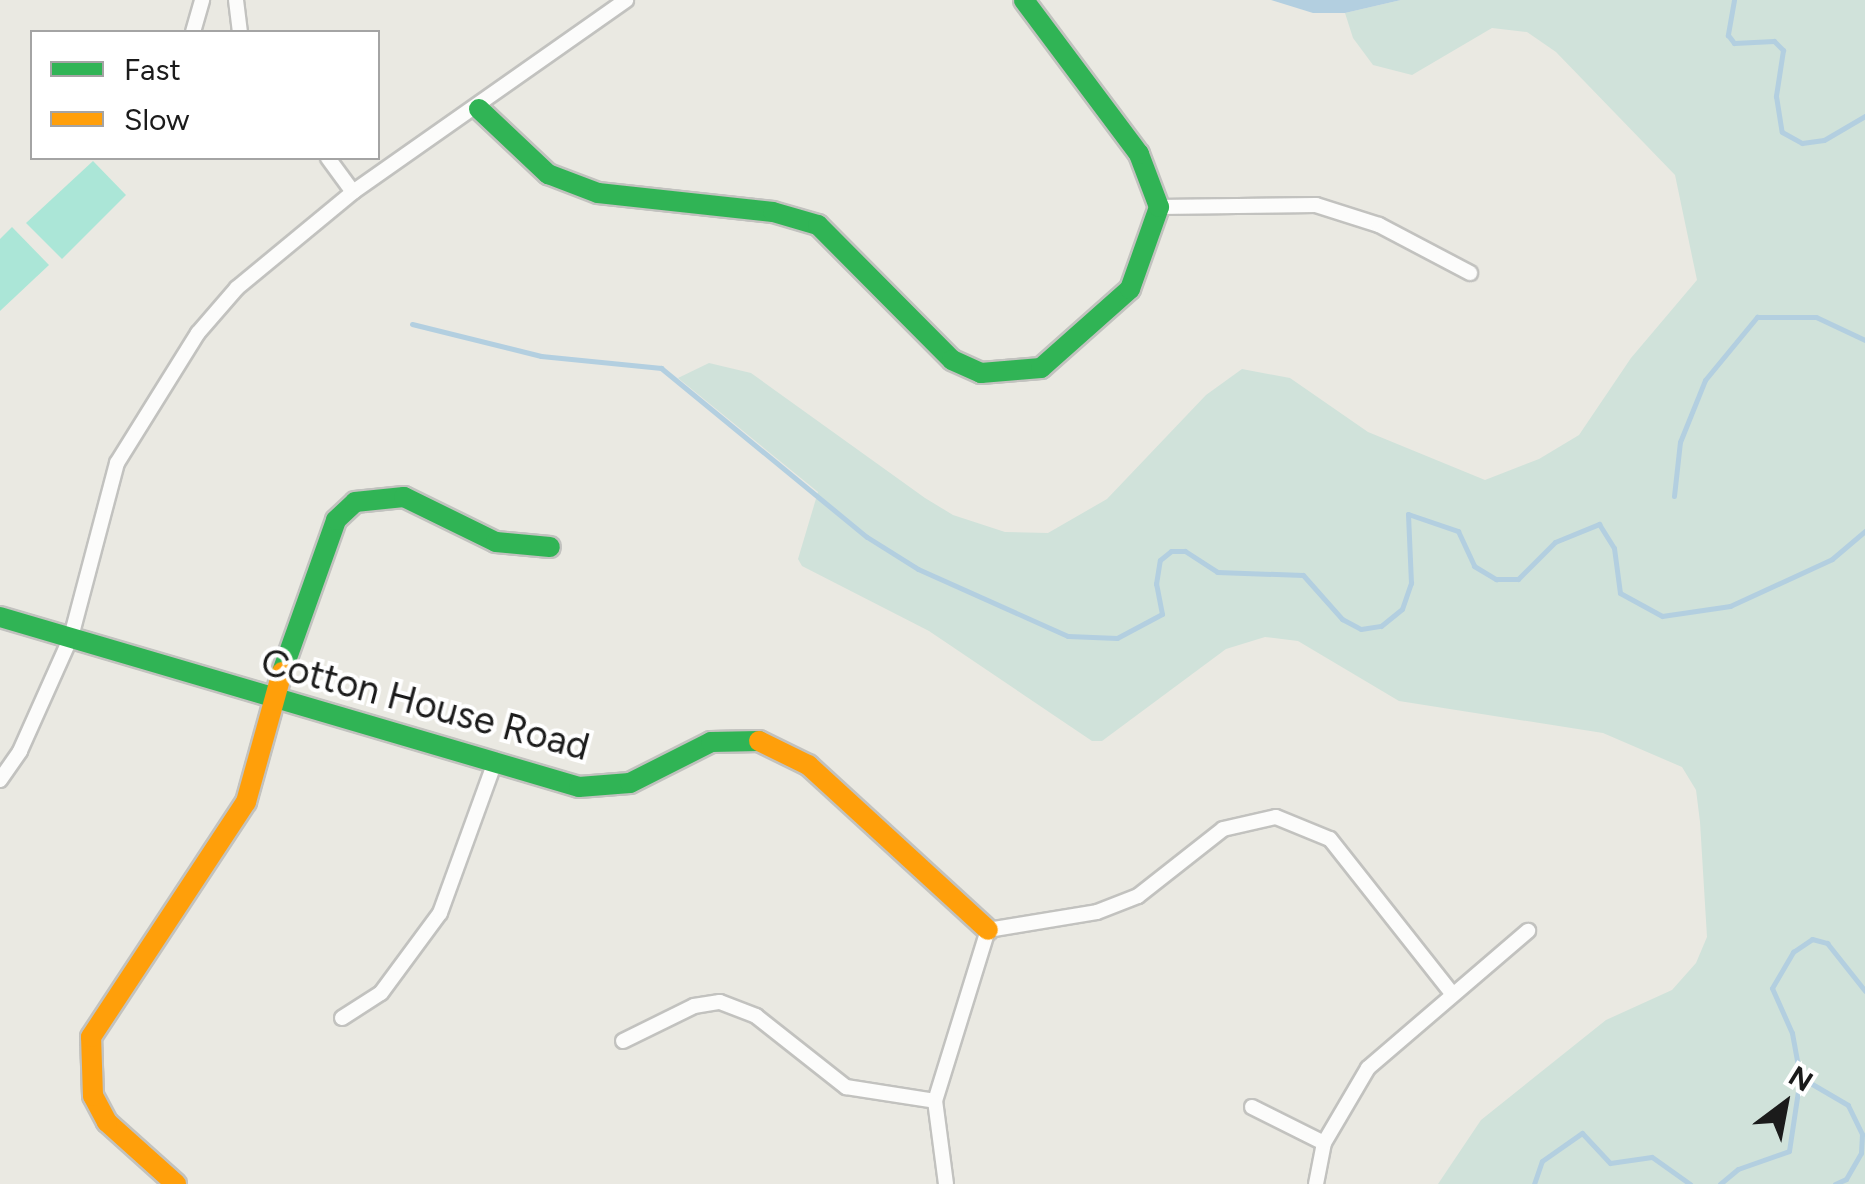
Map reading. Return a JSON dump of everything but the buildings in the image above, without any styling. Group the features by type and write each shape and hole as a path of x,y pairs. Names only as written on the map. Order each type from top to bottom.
{"street":[{"path":"194,30 202,0"},
{"path":"236,0 240,30"},
{"path":"0,780 20,751 71,637 117,463 188,350 237,288 353,192 479,109 626,0"},
{"path":"479,109 548,174 598,193 773,212 818,225 952,360 982,372 1040,368 1130,288 1159,207 1139,154 1024,0"},
{"path":"329,160 353,192"},
{"path":"1159,207 1316,204 1379,224 1470,273"},
{"path":"176,1184 107,1122 91,1081 92,1037 246,802 272,701 321,549 355,502 404,497 496,542 550,547"},
{"name":"Cotton House Road","path":"0,616 494,766 605,788 630,783 711,742 770,744 808,764 988,930"},
{"path":"342,1018 381,993 440,913 494,766"},
{"path":"946,1184 934,1101 988,930 1098,912 1138,896 1223,828 1276,817 1330,839 1451,992"},
{"path":"1316,1184 1324,1143 1368,1068 1451,992 1528,932"},
{"path":"623,1041 694,1006 720,1002 756,1016 846,1087 934,1101"},
{"path":"1252,1107 1324,1143"}],"shaded area":[{"path":"1271,0 1401,0 1345,13 1313,13"},
{"path":"1401,0 1865,0 1865,1184 1438,1184 1481,1120 1606,1020 1672,990 1696,963 1707,937 1700,822 1696,790 1682,767 1603,733 1399,701 1298,641 1265,637 1226,649 1102,741 1092,741 929,631 802,566 798,559 818,492 678,378 709,363 751,373 925,498 953,515 1005,532 1048,533 1107,499 1206,395 1242,369 1290,378 1368,432 1485,480 1539,459 1579,435 1631,358 1697,280 1675,175 1556,52 1527,32 1492,28 1412,75 1373,65 1353,38 1345,13"},
{"path":"93,161 126,195 62,259 26,223"},
{"path":"12,227 49,265 0,311 0,239"}],"waterway":[{"path":"1734,0 1728,35 1734,43 1774,41 1783,50 1776,96 1782,132 1802,143 1824,140 1865,116"},
{"path":"1674,496 1680,442 1705,380 1757,317 1816,317 1865,340"},
{"path":"412,324 541,356 661,368 867,537 918,569 1068,636 1117,638 1162,614 1156,584 1160,560 1171,551 1185,551 1217,572 1303,575 1342,619 1361,629 1381,626 1402,609 1411,583 1408,514 1458,531 1474,566 1496,579 1518,579 1555,542 1599,524 1614,548 1620,593 1662,616 1730,606 1832,559 1865,531"},
{"path":"1835,1184 1846,1179 1861,1153 1862,1134 1848,1105 1800,1077 1792,1033 1772,988 1793,952 1812,939 1827,943 1865,991"},
{"path":"1720,1184 1738,1169 1789,1151 1800,1077"},
{"path":"1534,1184 1542,1161 1582,1133 1610,1163 1652,1157 1690,1184"}],"traffic: fast":[{"path":"479,109 548,174 598,193 773,212 818,225 952,360 981,373 1041,368 1130,289 1159,207 1139,154 1024,0"},
{"path":"282,672 336,520 355,502 404,497 496,542 550,547"},
{"path":"0,617 579,787 630,783 711,742 759,741"}],"traffic: slow":[{"path":"176,1184 107,1122 93,1096 91,1037 246,802 282,672"},
{"path":"759,741 808,765 988,930"}]}
